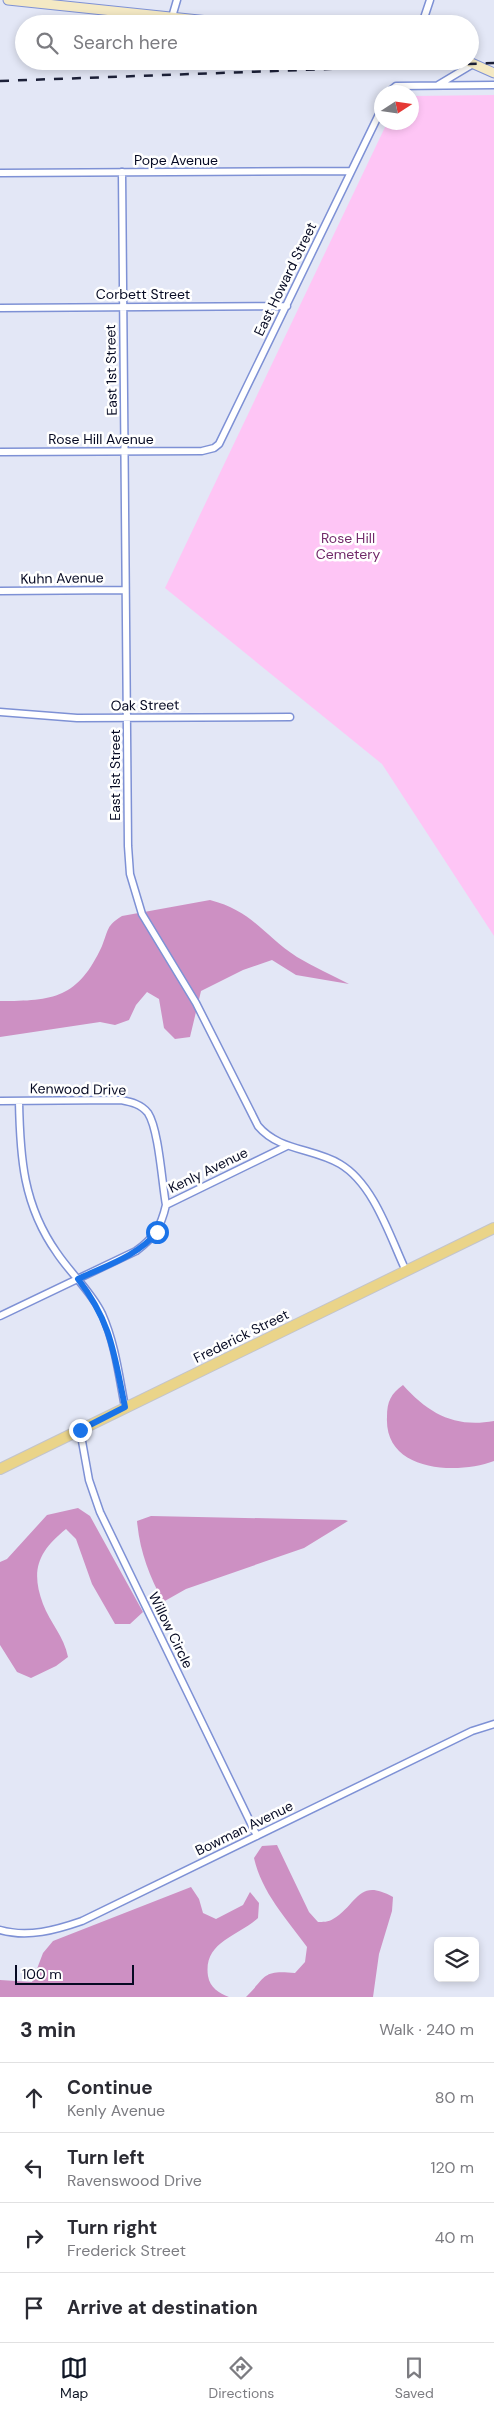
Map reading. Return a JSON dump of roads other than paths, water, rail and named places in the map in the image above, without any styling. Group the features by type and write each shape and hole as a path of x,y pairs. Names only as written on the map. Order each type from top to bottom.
{"main road":[{"path":"8,0 153,15"},
{"path":"479,66 494,73"},
{"name":"Frederick Street","path":"0,1468 494,1228"}],"street":[{"path":"173,15 178,0"},
{"path":"425,15 430,0"},
{"path":"437,85 465,70"},
{"path":"419,85 494,85"},
{"name":"East Howard Street","path":"202,451 214,448 221,440 374,124"},
{"name":"Pope Avenue","path":"0,173 351,171"},
{"name":"East 1st Street","path":"122,172 125,590 128,846 130,874 137,900 151,930 196,1003 258,1126 272,1140 330,1159 349,1170 358,1178 371,1198 406,1271"},
{"name":"Corbett Street","path":"0,308 287,306"},
{"name":"Rose Hill Avenue","path":"0,452 202,451"},
{"name":"Kuhn Avenue","path":"0,591 125,590"},
{"name":"Oak Street","path":"0,712 77,718 290,717"},
{"path":"19,1100 20,1154 29,1197 45,1234 57,1254 93,1299 107,1326 125,1407"},
{"name":"Kenwood Drive","path":"0,1101 121,1100 132,1102 141,1107 153,1122 166,1205"},
{"name":"Kenly Avenue","path":"0,1316 136,1251 150,1241 157,1232 166,1205 287,1146"},
{"name":"Willow Circle","path":"80,1430 89,1480 100,1512 257,1836"},
{"name":"Bowman Avenue","path":"0,1930 32,1933 75,1924 472,1731 494,1724"}],"railway":[{"path":"479,64 494,63"},
{"path":"0,81 302,70"}],"park label":[{"name":"Rose Hill Cemetery","path":"348,546"}]}
